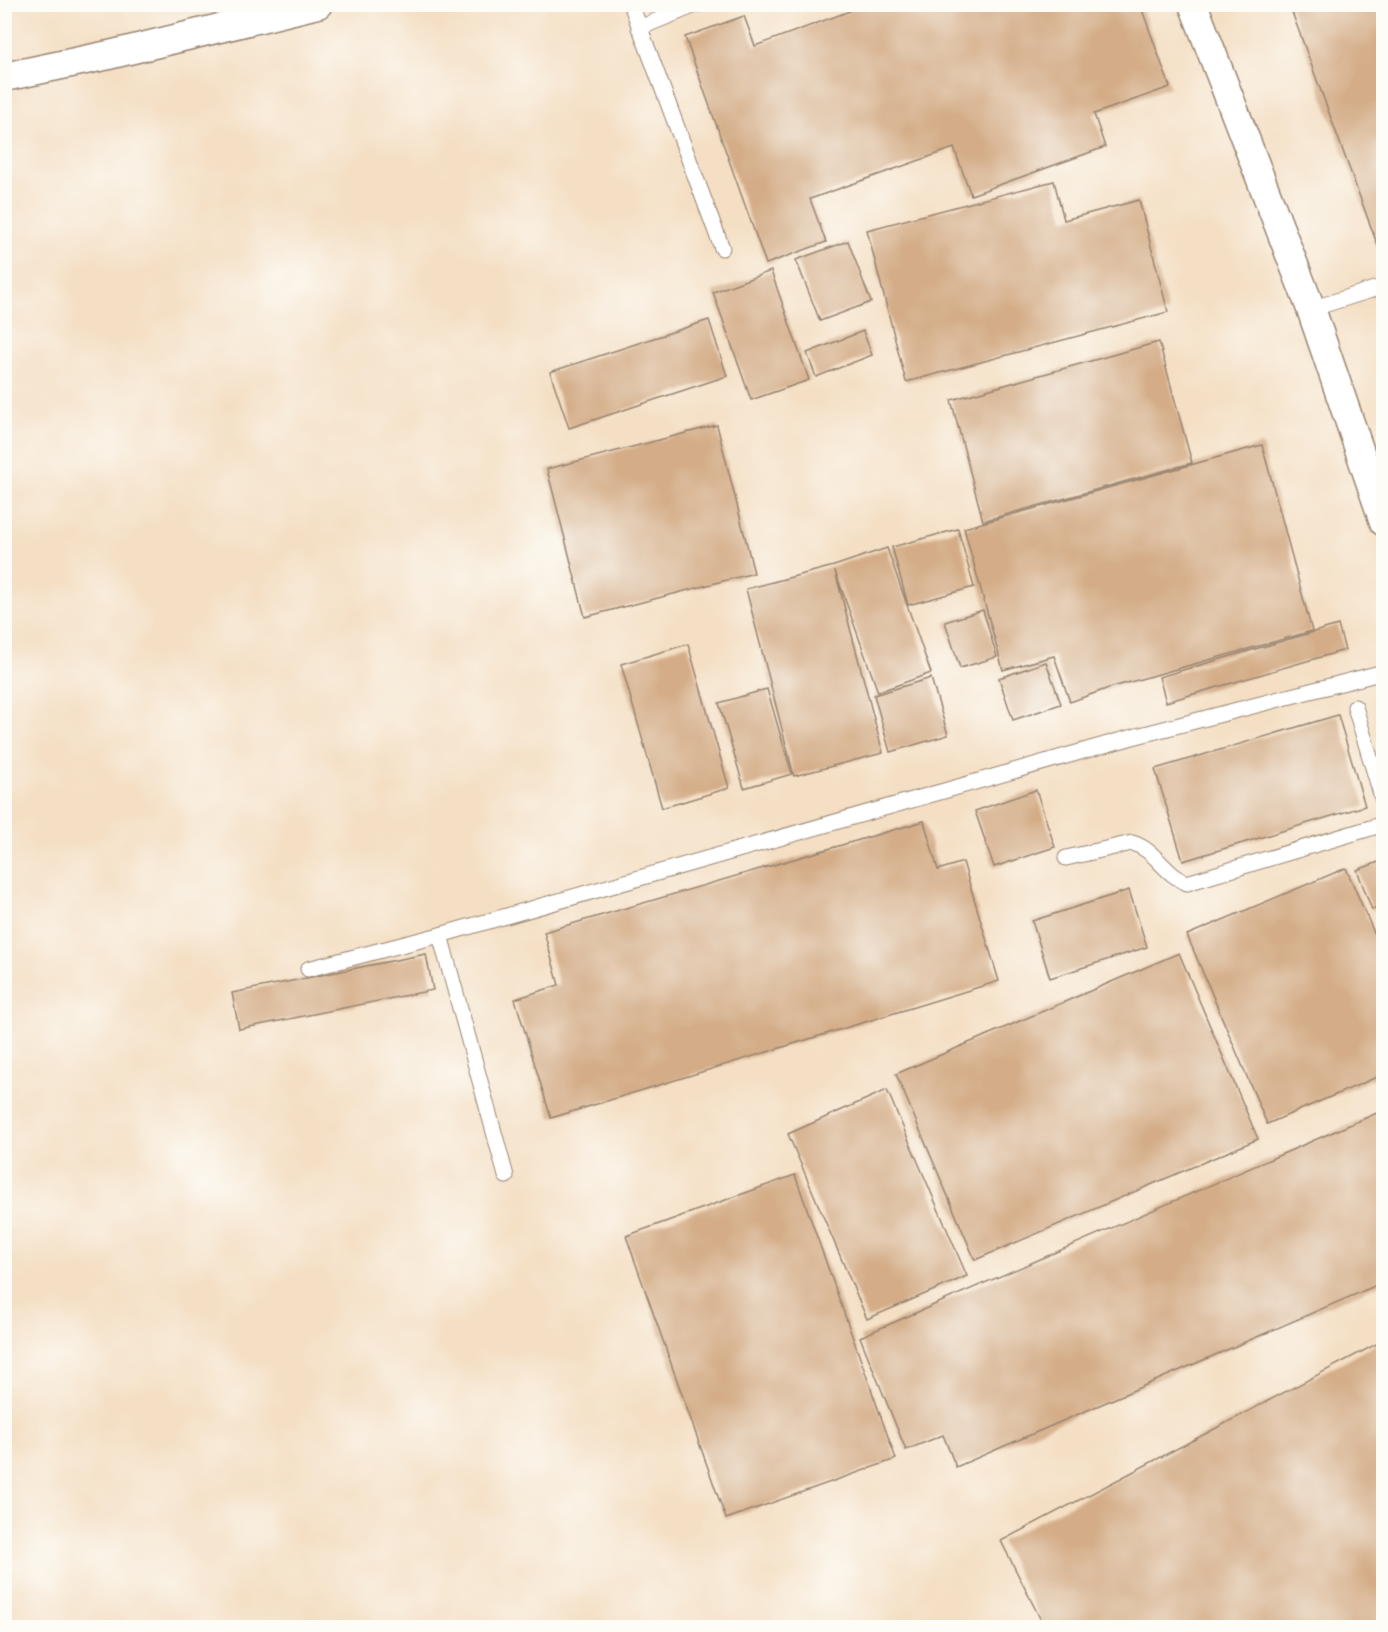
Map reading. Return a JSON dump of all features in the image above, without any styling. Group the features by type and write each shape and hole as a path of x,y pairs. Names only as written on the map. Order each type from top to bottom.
{"street":[{"path":"1193,4 1376,478 1383,522"},
{"path":"4,77 109,55 308,6"}],"lane":[{"path":"631,4 722,248"},
{"path":"639,28 698,4"},
{"path":"1311,309 1383,286"},
{"path":"308,969 440,935 1129,738 1383,672"},
{"path":"1355,707 1383,804"},
{"path":"1066,858 1132,843 1143,845 1178,879 1187,883 1383,824"},
{"path":"440,935 506,1176"}],"building":[{"path":"848,4 1140,4 1170,87 1094,114 1105,147 971,195 954,148 810,199 826,242 766,264 685,37 744,16 755,46 850,11"},
{"path":"1289,4 1384,4 1384,260 1383,260"},
{"path":"1054,181 1064,220 1139,200 1168,312 906,382 867,230"},
{"path":"848,241 871,302 820,321 796,260"},
{"path":"771,271 809,380 751,400 713,292"},
{"path":"709,320 727,376 569,428 550,372"},
{"path":"863,331 872,355 816,377 807,353"},
{"path":"1159,342 1192,463 983,521 951,400"},
{"path":"717,425 754,573 585,617 547,469"},
{"path":"1262,445 1312,631 1109,688 1070,702 1054,656 1003,670 964,528"},
{"path":"958,529 974,587 908,605 892,547"},
{"path":"887,548 931,673 878,692 835,571 883,753 794,776 746,589 834,566"},
{"path":"983,610 997,657 960,668 945,622"},
{"path":"1338,625 1345,650 1166,702 1159,677"},
{"path":"688,644 729,788 662,808 621,664"},
{"path":"1046,662 1061,704 1013,720 999,678"},
{"path":"931,678 948,735 890,752 874,695"},
{"path":"767,689 792,774 744,788 719,703"},
{"path":"1338,715 1365,806 1183,861 1155,769"},
{"path":"1036,790 1055,847 994,867 975,811"},
{"path":"924,821 938,870 963,862 999,981 551,1118 515,999 559,985 544,932"},
{"path":"1384,860 1384,905 1372,910 1357,870"},
{"path":"1346,868 1384,956 1384,1074 1267,1124 1187,935"},
{"path":"1129,890 1147,947 1050,978 1032,921"},
{"path":"1179,953 1258,1139 975,1260 896,1074"},
{"path":"426,954 433,990 239,1029 232,993"},
{"path":"887,1090 967,1276 867,1319 788,1134"},
{"path":"1384,1110 1384,1282 956,1467 943,1435 906,1450 860,1337"},
{"path":"795,1175 896,1459 726,1519 626,1236"},
{"path":"1384,1340 1384,1628 1045,1628 1001,1541"}]}
